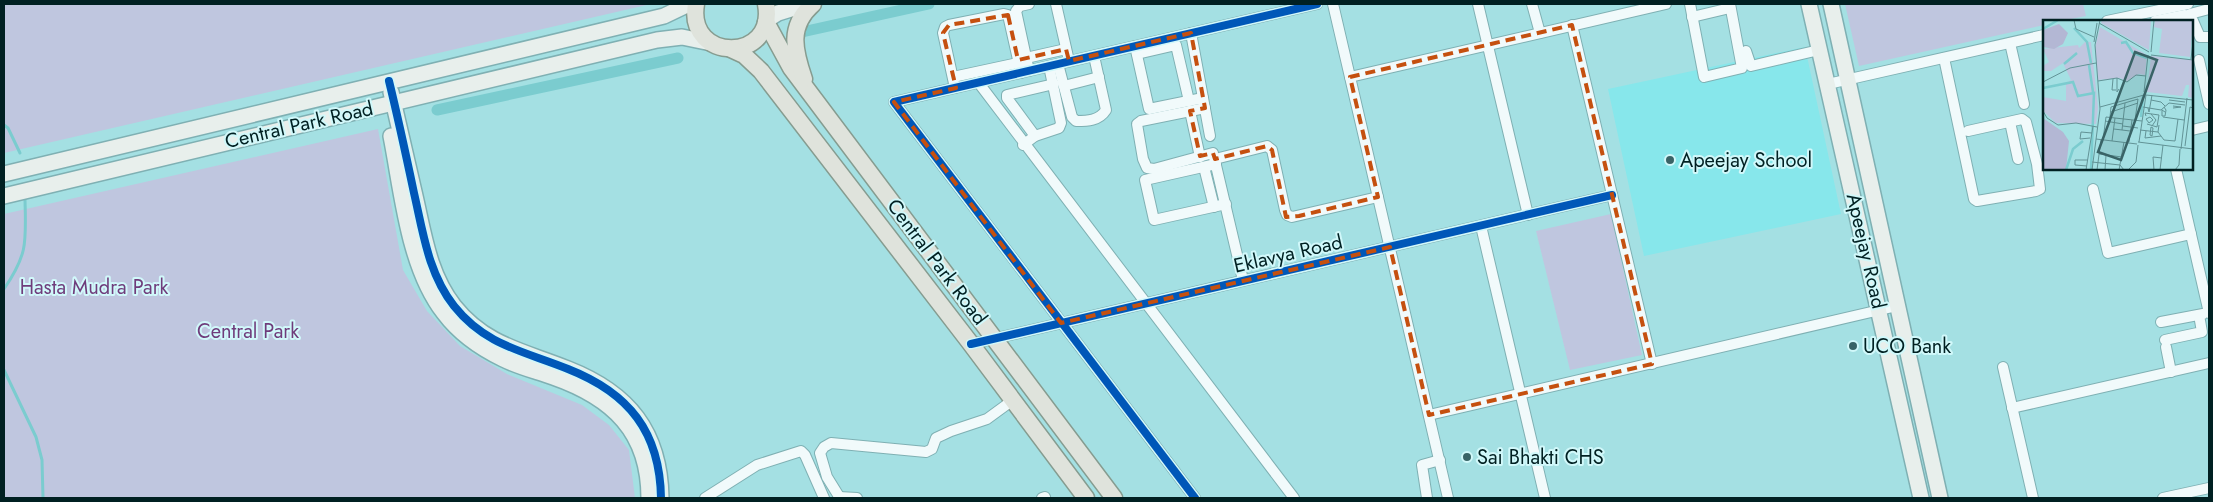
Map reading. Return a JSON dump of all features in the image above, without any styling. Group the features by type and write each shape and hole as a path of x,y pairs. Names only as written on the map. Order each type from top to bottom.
{"main road":[{"name":"Central Park Road","path":"4,174 664,16 689,4"},
{"path":"696,4 697,26 711,43"},
{"path":"731,49 751,43 762,33 767,15 807,4"},
{"path":"808,92 801,71 795,37 800,18 813,4"},
{"name":"Apeejay Road","path":"1809,4 1920,498"},
{"name":"Apeejay Road","path":"1831,4 1940,496"},
{"name":"Central Park Road","path":"767,15 783,57 808,92 1114,498"},
{"name":"Central Park Road","path":"4,196 657,40 682,37 711,43 744,55 761,71 972,344 1086,498"},
{"path":"385,82 417,260 434,300 458,329 482,348 515,364 575,386 610,407 636,436 644,461 649,498"},
{"path":"389,104 427,250 433,270 445,293 463,316 488,337 520,353 580,374 603,387 630,409 647,430 659,472 661,498"}],"street":[{"path":"1024,66 1016,11 1020,6 1029,4"},
{"path":"1024,145 1035,136 1059,128 1062,123 1059,64 1066,49 1056,4"},
{"path":"1136,50 1191,33 1318,4"},
{"path":"1333,4 1448,498"},
{"path":"1478,4 1528,215"},
{"path":"1532,4 1540,33"},
{"path":"1350,77 1666,4"},
{"path":"1690,4 1704,77 1742,68 1732,5"},
{"path":"1692,17 1732,5"},
{"path":"1732,5 1750,66 1820,50"},
{"path":"2193,20 2190,14 2209,9"},
{"path":"2116,20 2185,11"},
{"path":"2159,20 2185,11"},
{"path":"955,88 943,33 945,27 1004,14 1008,15 1024,66"},
{"path":"2193,21 2200,37 2209,37"},
{"path":"1572,25 1652,364"},
{"path":"1191,33 1213,152 1243,280"},
{"path":"1828,84 2043,35"},
{"path":"2010,43 2024,104"},
{"path":"953,76 1024,66 1059,64 1094,56 1176,45 1214,207"},
{"path":"1066,49 978,82 894,102 1195,498"},
{"path":"1136,50 1149,109 1189,106"},
{"path":"1059,85 1072,117 1076,120 1091,120 1103,115 1106,110 1094,56"},
{"path":"1944,58 1974,199 1977,201 2036,192 2040,189 2037,164 2026,122 2022,119 1968,131"},
{"path":"2199,60 2209,104"},
{"path":"1035,136 1007,98 1007,95 1099,77"},
{"path":"978,82 1294,498"},
{"path":"1202,162 1147,168 1143,159 1137,124 1141,121 1204,103"},
{"path":"2010,122 2018,159"},
{"path":"2193,130 2209,126"},
{"path":"1226,204 1154,220 1145,180 1202,162 1213,152 1267,146 1272,150 1286,215 1292,216 1378,197"},
{"path":"2161,322 2209,313 2176,170"},
{"path":"2093,189 2108,253 2191,234"},
{"name":"Eklavya Road","path":"972,344 1612,195"},
{"path":"1481,226 1544,498"},
{"path":"1429,415 1897,306"},
{"path":"2165,344 2202,332 2198,315"},
{"path":"2165,344 2209,334"},
{"path":"2165,344 2171,372"},
{"path":"2012,408 2209,363"},
{"path":"2003,367 2032,498"},
{"path":"857,498 840,498 827,477 820,453 824,447 831,443 926,452 932,449 936,438 950,431 987,420 1013,400"},
{"path":"705,498 757,466 801,451 805,455 824,498"},
{"path":"1427,498 1422,465 1440,460"},
{"path":"2163,498 2209,488"},
{"path":"1920,498 1940,496"}],"highlighted area":[{"path":"1008,15 1018,60 1066,49 1069,61 1191,33 1205,108 1190,111 1200,156 1213,153 1215,159 1267,146 1272,150 1286,217 1299,216 1378,197 1350,77 1572,25 1652,364 1429,415 1390,247 1061,323 894,102 956,88 943,33 949,25"}],"shaded area":[{"path":"1805,47 1841,214 1644,256 1608,89"}],"green space":[{"path":"4,4 651,4 4,153"},
{"path":"1845,4 2083,4 2086,16 2066,20 2043,20 2043,25 1859,66"},
{"name":"Central Park","path":"378,129 403,270 427,311 460,346 507,374 582,405 609,425 629,450 635,498 4,498 4,214"},
{"path":"1611,214 1642,355 1570,370 1536,231"}],"waterway":[{"path":"802,32 929,4"},
{"path":"437,110 678,58"},
{"path":"4,125 8,128 20,153"},
{"path":"4,289 18,266 24,247 26,227 25,200"},
{"path":"4,370 36,437 42,460 43,498"}],"cycle path":[{"path":"1195,498 894,102 1317,4"},
{"path":"389,81 424,237 432,266 445,293 466,319 493,339 589,379 608,390 624,403 637,418 655,453 661,498"},
{"path":"971,344 1612,195"}],"place":[{"name":"Apeejay School","path":"1670,160"},
{"name":"UCO Bank","path":"1853,346"},
{"name":"Sai Bhakti CHS","path":"1467,457"}],"park label":[{"name":"Hasta Mudra Park","path":"94,287"}]}
